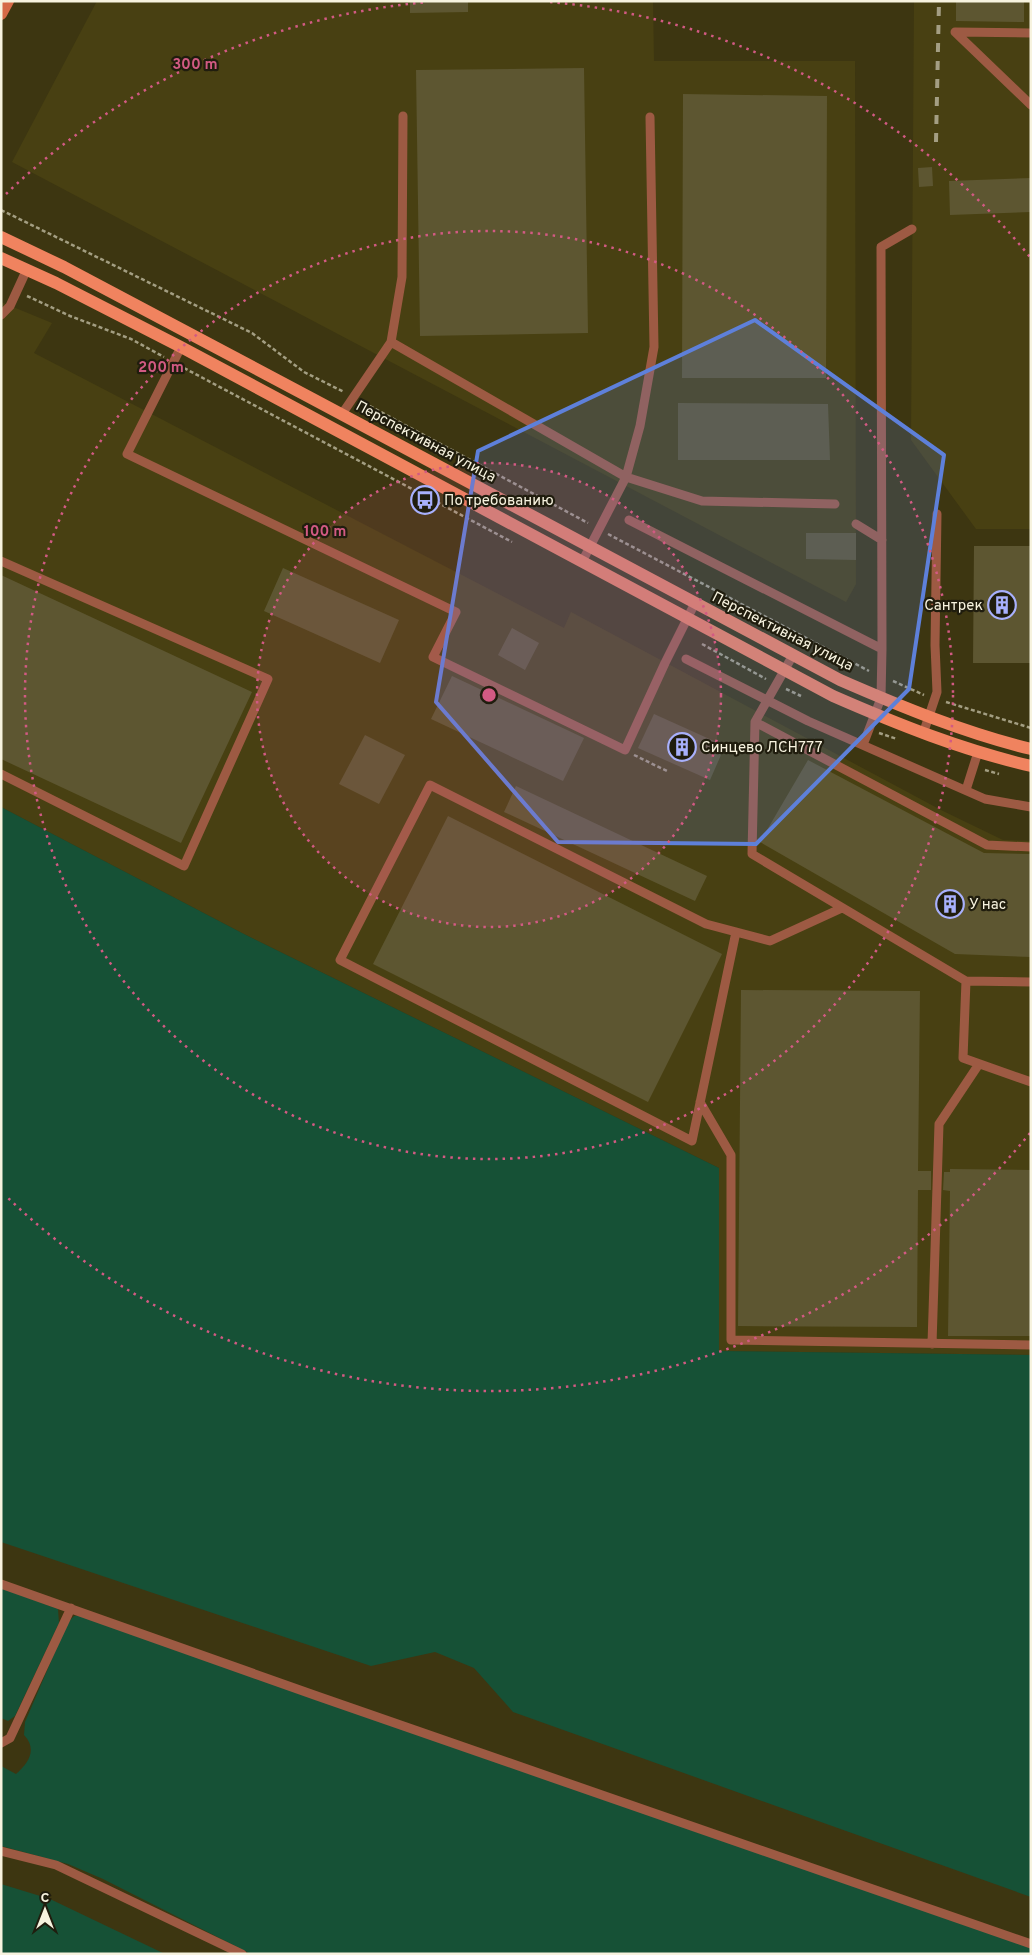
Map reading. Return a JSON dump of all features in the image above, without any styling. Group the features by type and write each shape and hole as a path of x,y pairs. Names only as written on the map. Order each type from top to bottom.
{"main road":[{"path":"1,14 8,1"},
{"name":"Перспективная улица","path":"1,236 64,267 342,414 840,680 929,716 1031,749"},
{"path":"1,258 28,269 181,347 833,696 923,734 978,752 1031,766"}],"lane":[{"path":"1031,33 955,32 1031,104"},
{"path":"342,414 391,342 402,277 403,116"},
{"path":"582,562 626,476 640,426 654,347 650,117"},
{"path":"863,745 881,698 881,247 912,229"},
{"path":"1,315 10,306 28,269"},
{"path":"391,342 626,476 702,501 835,504"},
{"path":"181,347 127,454 456,612 433,656 626,750 695,603"},
{"path":"923,734 937,692 935,645 937,514"},
{"path":"629,520 882,649"},
{"path":"856,524 882,540"},
{"path":"1,561 268,679 184,866 1,774"},
{"path":"793,655 755,722 752,854 966,982 1031,982"},
{"path":"686,659 767,701 985,799 1031,807"},
{"path":"755,722 987,845 1031,847"},
{"path":"966,790 978,752"},
{"path":"736,932 692,1140 340,960 430,785 706,924 770,941 842,908"},
{"path":"966,982 963,1058 1031,1082"},
{"path":"932,1344 939,1124 979,1064"},
{"path":"700,1102 731,1155 731,1340 1031,1345"},
{"path":"1,1584 1031,1944"},
{"path":"1,1743 10,1738 70,1608"},
{"path":"1,1851 56,1865 242,1954"}],"path":[{"path":"1,210 252,334 304,372 881,676 934,699 1031,728"},
{"path":"626,750 667,771"}],"highlighted area":[{"path":"755,320 944,455 909,689 756,844 558,842 436,702 478,451"}],"shaded area":[{"path":"97,1 653,1 654,61 855,61 856,584 846,602 12,162"},
{"path":"914,1 1031,1 1031,529 976,529 911,440"},
{"path":"1,302 52,323 34,353 564,628 571,612 941,810 1003,840 1031,841 1031,1355 719,1351 719,1168 242,933 1,807"}],"green space":[{"path":"1,807 242,933 719,1168 719,1351 1031,1355 1031,1897 513,1712 474,1668 435,1652 371,1666 1,1542"},
{"path":"1,1588 58,1609 59,1623 15,1716 8,1721 1,1718"},
{"path":"82,1615 1031,1947 1031,1954 251,1954 103,1879 68,1864 1,1846 1,1766 16,1774 30,1756 30,1746 24,1735 25,1722 67,1624 74,1616"},
{"path":"1,1884 50,1899 165,1954 1,1954"}],"building":[{"path":"410,1 468,1 468,12 410,13"},
{"path":"956,1 1024,1 1024,22 956,21"},
{"path":"584,68 588,333 420,336 416,70"},
{"path":"683,94 827,96 826,378 682,378"},
{"path":"932,167 933,186 919,187 918,168"},
{"path":"1031,178 1031,212 950,215 949,181"},
{"path":"678,403 828,404 830,460 678,460"},
{"path":"806,533 856,533 856,560 806,559"},
{"name":"Сантрек","path":"974,546 1031,546 1031,663 973,663"},
{"path":"283,568 399,620 380,663 264,611"},
{"path":"1,575 252,692 181,843 1,759"},
{"path":"512,628 539,643 525,670 498,655"},
{"path":"452,676 584,738 563,781 431,719"},
{"name":"Синцево ЛСН777","path":"654,714 725,746 710,780 638,748"},
{"path":"365,735 405,755 379,804 339,784"},
{"name":"У нас","path":"808,760 984,853 1031,854 1031,957 955,954 760,842"},
{"path":"516,786 707,876 695,901 504,812"},
{"path":"448,816 722,954 648,1102 373,964"},
{"path":"741,990 920,991 918,1171 931,1171 931,1190 918,1190 917,1327 738,1326"},
{"path":"950,1169 1031,1170 1031,1336 948,1336 950,1191 943,1190 944,1172 950,1172"}],"railway":[{"path":"936,142 939,1"}],"place":[{"name":"По требованию","path":"425,500"},
{"name":"Сантрек","path":"1002,605"},
{"name":"Синцево ЛСН777","path":"682,747"},
{"name":"У нас","path":"950,904"}]}
